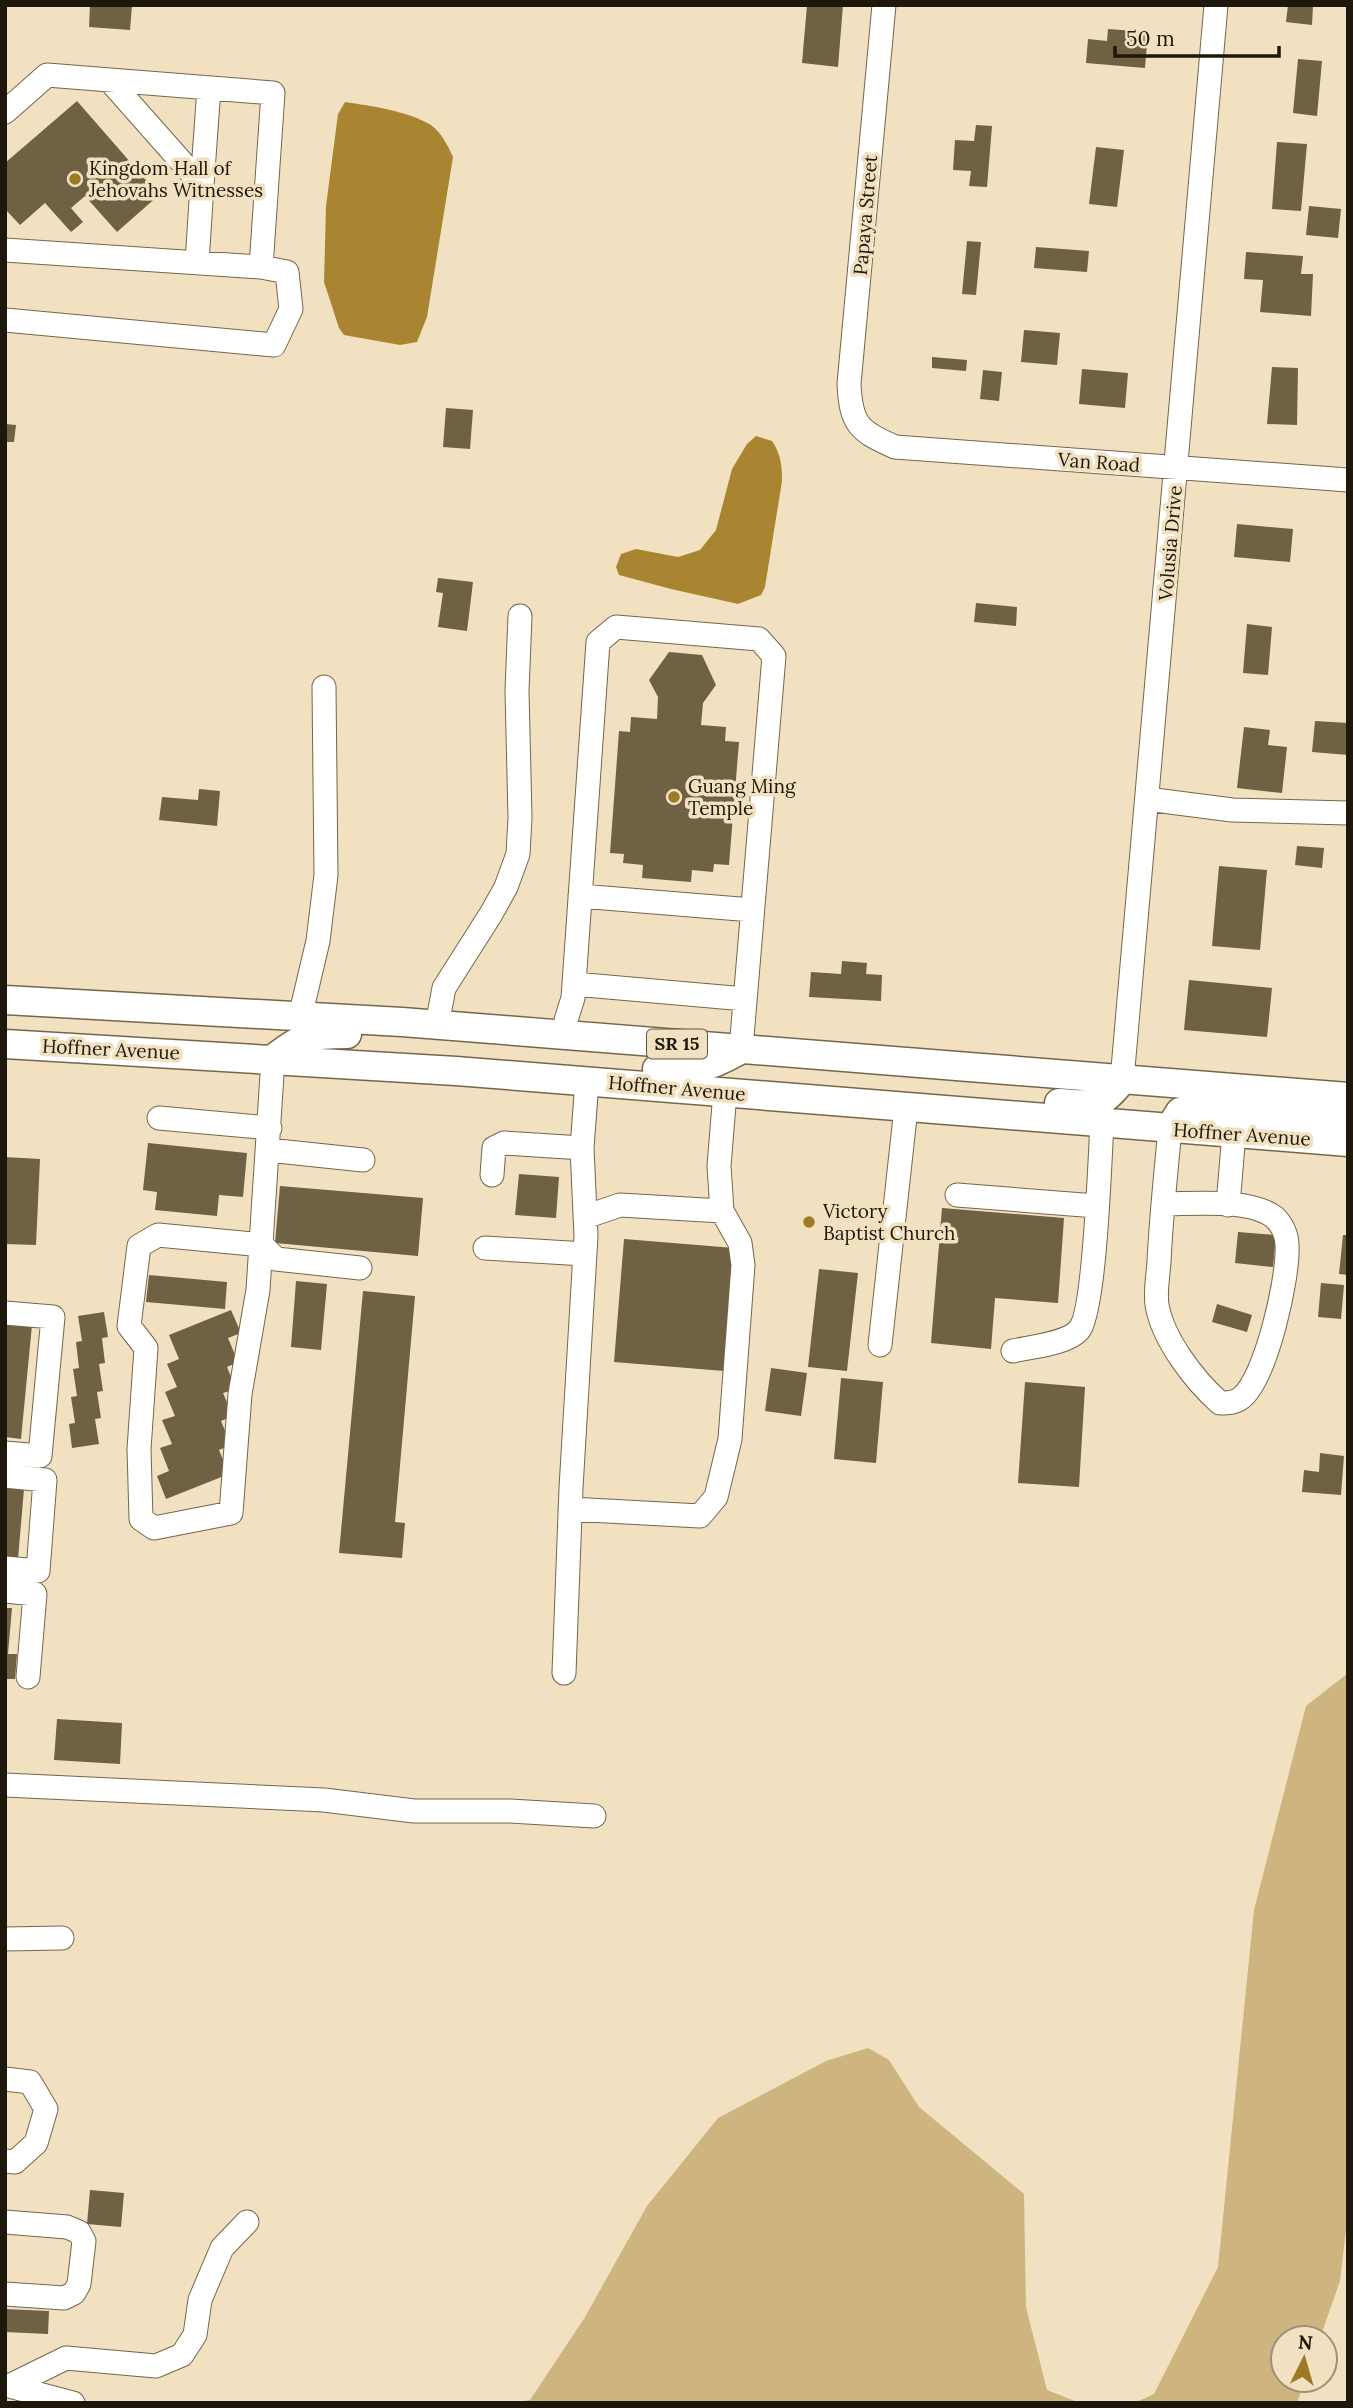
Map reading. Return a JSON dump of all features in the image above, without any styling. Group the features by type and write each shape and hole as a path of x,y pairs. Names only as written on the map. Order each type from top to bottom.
{"main road":[{"name":"SR 15","path":"5,1000 437,1025 1348,1097"},
{"path":"273,1059 301,1039 322,1034 422,1036 437,1025"},
{"name":"Hoffner Avenue","path":"5,1044 587,1081 1348,1142"},
{"path":"587,1081 619,1066 690,1071 720,1061 741,1049"},
{"path":"906,1108 940,1092 1061,1104 1096,1104 1108,1098 1122,1080"},
{"path":"1170,1128 1180,1112 1199,1108 1348,1118"}],"street":[{"name":"Papaya Street","path":"857,424 851,407 849,384 884,5"},
{"name":"Volusia Drive","path":"1122,1080 1216,5"},
{"path":"5,112 47,75 273,93 261,267"},
{"path":"110,80 202,186"},
{"path":"197,263 209,88"},
{"path":"5,250 261,267 287,272 291,309 274,345 5,320"},
{"name":"Van Road","path":"857,424 873,437 895,447 1348,480"},
{"path":"437,1025 444,988 506,887 518,854 520,818 517,691 520,616"},
{"path":"566,1035 574,984 598,642 616,627 720,635 759,639 774,656 741,1049"},
{"path":"300,1017 318,941 326,874 324,687"},
{"path":"1147,799 1232,810 1348,813"},
{"path":"580,896 752,910"},
{"path":"574,984 745,999"},
{"path":"273,1059 269,1139 262,1245 258,1290 240,1394 231,1513 154,1528 141,1519 139,1449 146,1348 129,1326 139,1245 158,1235 262,1245 276,1259 360,1268"},
{"path":"564,1673 570,1509 585,1254 582,1148 587,1081"},
{"path":"570,1509 700,1516 716,1497 730,1439 743,1265 740,1243 722,1211 719,1166 725,1092"},
{"path":"880,1345 906,1108"},
{"path":"159,1118 363,1160"},
{"path":"1013,1351 1060,1341 1079,1331 1086,1315 1102,1123"},
{"path":"1163,1203 1238,1205 1267,1213 1277,1219 1284,1229 1287,1246 1274,1334 1259,1372 1242,1398 1230,1403 1220,1403 1184,1363 1166,1331 1157,1305 1163,1203 1170,1128"},
{"path":"1228,1205 1234,1133"},
{"path":"492,1175 494,1148 504,1143 582,1148"},
{"path":"957,1195 1097,1206"},
{"path":"585,1217 620,1205 722,1211"},
{"path":"485,1248 585,1254"},
{"path":"5,1314 53,1317 40,1456 5,1453"},
{"path":"5,1476 46,1480 38,1572 5,1568"},
{"path":"5,1591 35,1594 28,1677"},
{"path":"5,1785 324,1800 414,1811 510,1811 594,1816"},
{"path":"5,1939 62,1938"},
{"path":"5,2079 30,2082 46,2109 36,2143 15,2162 5,2161"},
{"path":"5,2222 67,2227 79,2232 84,2241 79,2284 74,2293 64,2298 5,2294"},
{"path":"7,2385 66,2358 156,2366 182,2356 195,2335 200,2300 222,2248 247,2222"},
{"path":"7,2385 73,2403"}],"shaded area":[{"path":"345,102 389,110 422,120 438,131 453,157 427,317 417,342 400,345 344,335 339,328 324,282 326,206 338,114"},
{"path":"756,436 772,441 779,455 782,476 765,587 761,595 738,604 619,575 616,567 621,554 636,549 678,557 700,550 716,530 732,469 747,444"},
{"path":"1348,1673 1348,2212 1340,2281 1325,2324 1269,2324 1269,2394 1300,2394 1297,2403 1134,2403 1154,2394 1218,2267 1254,1910 1306,1706"},
{"path":"868,2048 889,2060 919,2107 1024,2194 1026,2307 1047,2390 1080,2403 512,2403 530,2400 585,2317 647,2206 718,2118 826,2061"}],"building":[{"path":"90,5 132,5 130,30 89,27"},
{"path":"807,5 843,5 838,67 802,63"},
{"path":"1288,5 1313,5 1312,25 1286,22"},
{"path":"1108,29 1148,32 1145,68 1086,63 1088,39 1107,41"},
{"path":"1298,59 1322,61 1317,116 1293,113"},
{"name":"Kingdom Hall of Jehovahs Witnesses","path":"77,101 159,195 117,232 85,196 71,208 83,222 71,232 45,203 20,225 5,209 5,163"},
{"path":"976,125 992,126 987,187 969,186 971,171 953,170 955,140 974,141"},
{"path":"1277,142 1307,144 1301,211 1272,209"},
{"path":"1096,147 1124,150 1117,207 1089,204"},
{"path":"1309,206 1341,209 1338,238 1306,235"},
{"path":"967,241 981,242 976,295 962,294"},
{"path":"1036,247 1089,251 1087,272 1034,268"},
{"path":"1246,252 1303,256 1301,274 1313,274 1311,316 1260,312 1263,280 1244,279"},
{"path":"1024,330 1060,333 1057,365 1021,362"},
{"path":"932,357 967,360 966,371 932,368"},
{"path":"1272,367 1298,368 1297,425 1267,424"},
{"path":"1082,369 1128,373 1125,408 1079,404"},
{"path":"983,370 1002,372 999,401 980,399"},
{"path":"446,408 473,410 470,449 443,447"},
{"path":"5,424 16,425 14,442 5,442"},
{"path":"1237,524 1293,529 1290,562 1234,557"},
{"path":"438,578 473,582 467,631 438,627 443,593 436,592"},
{"path":"976,603 1017,607 1016,626 974,622"},
{"path":"1247,624 1272,627 1268,675 1243,673"},
{"name":"Guang Ming Temple","path":"669,652 702,655 716,685 703,703 701,725 726,727 725,741 739,742 729,865 714,864 713,872 692,870 691,882 642,878 643,865 623,863 624,854 610,853 619,731 630,732 631,717 657,719 658,697 649,680"},
{"path":"1315,721 1348,723 1348,755 1312,752"},
{"path":"1244,727 1270,730 1268,745 1287,747 1282,793 1237,788"},
{"path":"199,789 220,791 217,826 159,820 162,797 198,800"},
{"path":"1297,846 1324,848 1322,868 1295,865"},
{"path":"1219,866 1267,870 1260,950 1212,946"},
{"path":"842,961 867,963 866,974 882,975 881,1001 809,997 811,972 841,974"},
{"path":"1189,980 1272,988 1267,1037 1184,1030"},
{"path":"148,1143 247,1153 243,1197 219,1195 217,1216 155,1210 157,1192 143,1190"},
{"path":"5,1157 40,1159 36,1245 5,1244"},
{"path":"519,1174 559,1177 556,1218 515,1215"},
{"path":"280,1186 423,1198 418,1256 275,1243"},
{"path":"942,1208 1064,1218 1058,1303 995,1298 991,1349 931,1343"},
{"path":"1238,1232 1276,1235 1273,1267 1235,1263"},
{"path":"1343,1235 1348,1235 1348,1275 1339,1274"},
{"path":"624,1239 734,1248 724,1371 614,1362"},
{"path":"819,1269 858,1273 847,1371 808,1367"},
{"path":"149,1275 227,1282 225,1309 146,1302"},
{"path":"296,1281 327,1284 321,1350 291,1347"},
{"path":"1321,1283 1344,1285 1341,1319 1318,1317"},
{"path":"363,1291 415,1296 395,1522 405,1523 402,1558 339,1553"},
{"path":"1217,1304 1252,1315 1247,1332 1212,1322"},
{"path":"231,1310 241,1333 228,1338 238,1362 227,1367 236,1389 223,1393 233,1416 221,1421 231,1445 219,1450 229,1474 166,1499 157,1476 169,1471 160,1448 172,1444 162,1420 175,1416 165,1392 177,1387 167,1364 179,1359 169,1335"},
{"path":"104,1312 108,1337 102,1338 105,1363 99,1364 103,1391 97,1392 101,1418 95,1419 99,1444 72,1448 69,1424 75,1423 71,1397 77,1396 73,1369 79,1368 76,1342 82,1341 78,1316"},
{"path":"5,1323 32,1325 21,1439 5,1437"},
{"path":"771,1368 807,1373 801,1416 765,1411"},
{"path":"841,1378 883,1382 876,1463 834,1459"},
{"path":"1025,1382 1085,1387 1079,1487 1018,1483"},
{"path":"1320,1453 1344,1456 1341,1495 1302,1492 1304,1470 1319,1472"},
{"path":"5,1487 24,1489 18,1559 5,1558"},
{"path":"5,1608 12,1608 8,1654 17,1654 15,1679 5,1679"},
{"path":"57,1719 122,1723 120,1764 54,1760"},
{"path":"90,2190 124,2193 121,2227 87,2224"},
{"path":"5,2309 49,2311 48,2334 5,2332"}],"place":[{"name":"Kingdom Hall of Jehovahs Witnesses","path":"75,179"},
{"name":"Guang Ming Temple","path":"674,797"},
{"name":"Victory Baptist Church","path":"809,1222"}]}
